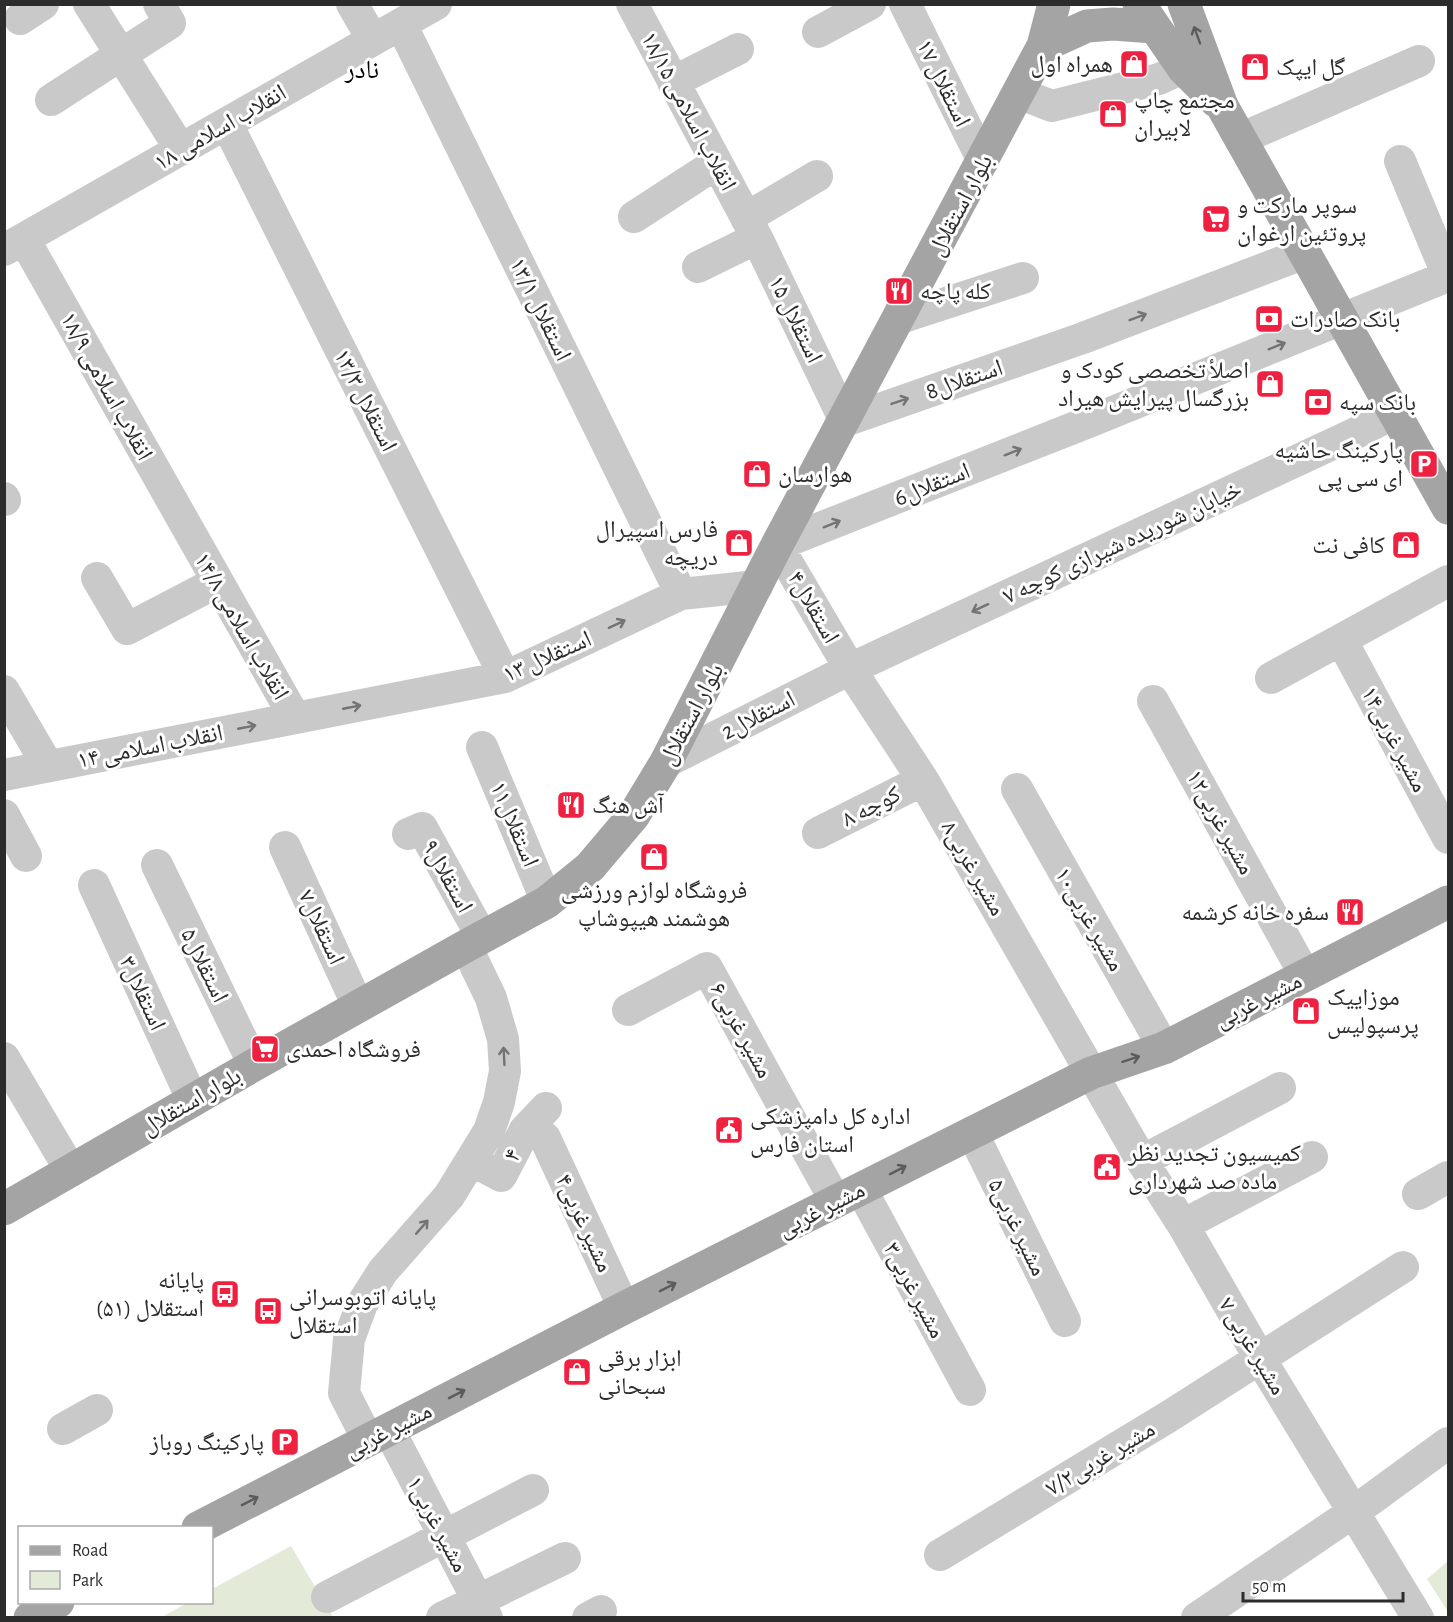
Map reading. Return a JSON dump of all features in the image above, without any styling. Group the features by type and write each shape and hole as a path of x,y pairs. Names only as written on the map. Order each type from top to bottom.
{"main road":[{"name":"بلوار استقلال","path":"4,1209 358,1006 547,902 590,867 634,815 666,762 777,545 1043,46 1054,4"},
{"name":"بلوار استقلال","path":"1043,46 1080,4"},
{"path":"1184,4 1222,106 1449,508"},
{"path":"1043,46 1087,26 1113,24 1147,16 1183,68 1222,106"},
{"name":"مشیر غربی","path":"200,1526 972,1132 1091,1073 1164,1048 1449,902"},
{"path":"30,1617 54,1604"}],"street":[{"path":"89,4 181,150"},
{"path":"51,100 170,23 159,4"},
{"path":"352,4 373,40"},
{"name":"۱۸ انقلاب اسلامی","path":"10,245 436,4"},
{"name":"۱۸/۱۵ انقلاب اسلامی","path":"632,4 751,228"},
{"path":"818,32 870,4"},
{"name":"۱۷ استقلال","path":"905,4 983,161"},
{"name":"۱۳/۱ استقلال","path":"401,24 681,594"},
{"path":"673,82 738,49"},
{"path":"1240,139 1419,62"},
{"path":"1018,93 1052,106 1159,80 1183,68"},
{"name":"۱۳/۳ استقلال","path":"226,124 505,677"},
{"path":"1400,161 1448,276"},
{"path":"634,217 717,163"},
{"path":"698,267 817,176"},
{"name":"۱۵ استقلال","path":"751,228 845,421"},
{"name":"۱۸/۹ انقلاب اسلامی","path":"10,245 190,533"},
{"name":"استقلال8","path":"845,421 1083,338 1262,271 1305,252"},
{"name":"استقلال6","path":"777,545 1448,276"},
{"path":"900,318 1023,278"},
{"name":"خیابان شوریده شیرازی کوچه ۷","path":"850,669 1356,433 1394,413"},
{"name":"۱۴/۸ انقلاب اسلامی","path":"190,533 295,718"},
{"name":"استقلال۴","path":"777,545 850,669"},
{"path":"97,578 127,629 217,582"},
{"path":"1271,678 1449,581"},
{"name":"۱۳ استقلال","path":"295,718 505,677 681,594 757,586"},
{"name":"مشیر غربی۱۴","path":"1342,641 1449,838"},
{"name":"2استقلال","path":"666,762 850,669"},
{"name":"مشیر غربی۸","path":"850,669 923,780 1091,1073"},
{"path":"4,691 48,766"},
{"name":"مشیر غربی۱۲","path":"1153,701 1305,975"},
{"name":"۱۴ انقلاب اسلامی","path":"4,775 295,718"},
{"name":"استقلال۱۱","path":"482,747 547,902"},
{"name":"کوچه ۸","path":"818,833 923,780"},
{"name":"۱۰مشیر غربی","path":"1017,789 1164,1048"},
{"path":"4,815 26,856"},
{"name":"استقلال۹","path":"408,834 422,828 474,942"},
{"name":"استقلال۷","path":"285,847 358,1006"},
{"name":"استقلال۵","path":"157,866 254,1065"},
{"name":"استقلال۳","path":"94,885 193,1101"},
{"path":"471,1160 489,1131 499,1102 505,1071 503,1038 474,942"},
{"name":"مشیر غربی۶","path":"628,1010 707,968 849,1196"},
{"path":"4,1058 71,1171"},
{"name":"مشیر غربی ۷","path":"1091,1073 1259,1357 1418,1617"},
{"path":"1142,1161 1280,1088"},
{"name":"۴","path":"471,1160 501,1176 525,1130 546,1123"},
{"name":"مشیر غربی۴","path":"546,1123 624,1308"},
{"name":"مشیر غربی۵","path":"972,1132 1065,1321"},
{"path":"1183,1225 1312,1156"},
{"name":"مشیر غربی۱","path":"471,1160 449,1196 383,1271 362,1304 349,1339 344,1393 378,1435 445,1537 482,1609"},
{"path":"1418,1194 1449,1176"},
{"name":"مشیر غربی۳","path":"849,1196 970,1390"},
{"name":"۷/۲مشیر غربی","path":"940,1555 1158,1423 1403,1267"},
{"path":"63,1429 97,1410"},
{"path":"1197,1617 1355,1511 1449,1443"},
{"path":"327,1597 532,1490"},
{"path":"442,1617 482,1609 565,1558"}],"green space":[{"path":"291,1546 333,1617 160,1618 185,1604 213,1604 213,1588"},
{"path":"1448,1561 1448,1612 1427,1579"}],"place":[{"name":"همراه اول","path":"1134,64"},
{"name":"گل ایپک","path":"1255,67"},
{"name":"مجتمع چاپ لابيران","path":"1113,114"},
{"name":"سوپر مارکت و پروتئین ارغوان","path":"1216,219"},
{"name":"کله پاچه","path":"899,291"},
{"name":"بانک صادرات","path":"1269,319"},
{"name":"اصلأ تخصصی کودک و بزرگسال پیرایش هیراد","path":"1270,384"},
{"name":"بانک سپه","path":"1318,402"},
{"name":"پارکینگ حاشیه ای سی پی","path":"1424,464"},
{"name":"هوارسان","path":"757,474"},
{"name":"فارس اسپیرال دریچه","path":"739,543"},
{"name":"کافی نت","path":"1406,545"},
{"name":"آش هنگ","path":"571,805"},
{"name":"فروشگاه لوازم ورزشی هوشمند هیپوشاپ","path":"654,857"},
{"name":"سفره خانه کرشمه","path":"1350,912"},
{"name":"موزاییک پرسپولیس","path":"1306,1011"},
{"name":"فروشگاه احمدی","path":"265,1049"},
{"name":"اداره کل دامپزشکی استان فارس","path":"729,1130"},
{"name":"کمیسیون تجدید نظر ماده صد شهرداری","path":"1107,1167"},
{"name":"پایانه استقلال (۵۱)","path":"225,1294"},
{"name":"پایانه اتوبوسرانی استقلال","path":"268,1311"},
{"name":"ابزار برقی سبحانی","path":"577,1372"},
{"name":"پارکینگ روباز","path":"285,1442"}],"district":[{"name":"نادر","path":"362,69"}]}
